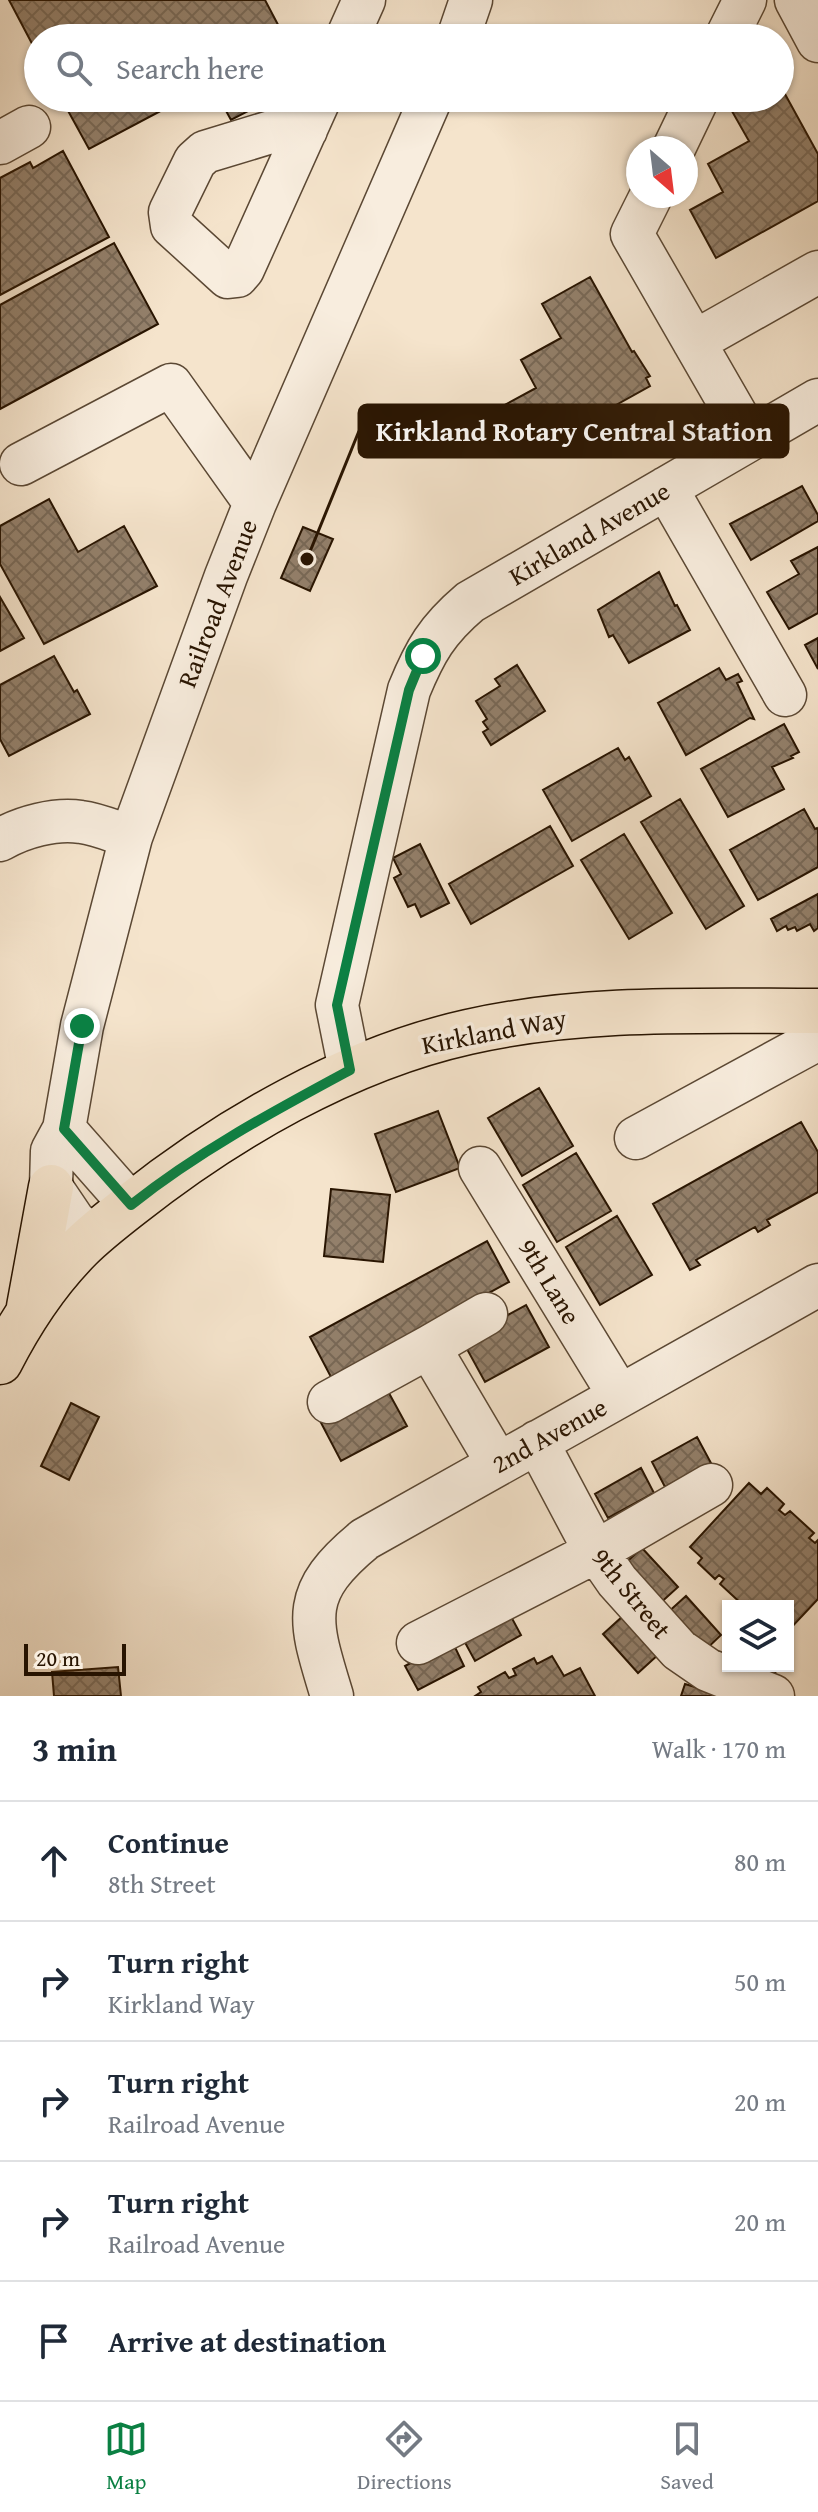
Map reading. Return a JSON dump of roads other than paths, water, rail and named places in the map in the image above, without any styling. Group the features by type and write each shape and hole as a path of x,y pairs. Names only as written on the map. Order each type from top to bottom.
{"main road":[{"name":"Kirkland Way","path":"0,1362 28,1313 53,1279 92,1237 173,1172 258,1118 350,1070 408,1048 469,1031 596,1012 818,1011"},
{"path":"28,1313 51,1187"}],"street":[{"path":"463,24 471,0"},
{"path":"733,24 745,0"},
{"path":"796,0 818,41"},
{"name":"Railroad Avenue","path":"51,1187 52,1151 64,1129 82,1026 131,837 255,503 425,112"},
{"path":"680,136 691,112"},
{"path":"645,208 632,234 750,439"},
{"path":"694,342 818,272"},
{"path":"21,464 171,385 255,503"},
{"name":"Kirkland Avenue","path":"350,1070 337,1005 409,690 423,656 446,623 470,602 818,400"},
{"path":"666,488 785,695"},
{"path":"0,840 16,831 62,821 82,822 131,837"},
{"path":"636,1138 818,1039"},
{"path":"64,1129 131,1205"},
{"name":"9th Lane","path":"480,1168 619,1395"},
{"path":"51,1187 74,1221 92,1237"},
{"name":"2nd Avenue","path":"332,1696 317,1647 313,1617 319,1588 341,1559 365,1539 818,1285"},
{"path":"329,1402 486,1314"},
{"path":"429,1347 498,1464"},
{"name":"9th Street","path":"537,1442 617,1581 679,1650 708,1670 773,1696"},
{"path":"418,1643 597,1551 711,1485"}],"place":[{"name":"Kirkland Rotary Central Station","path":"307,559"}]}
